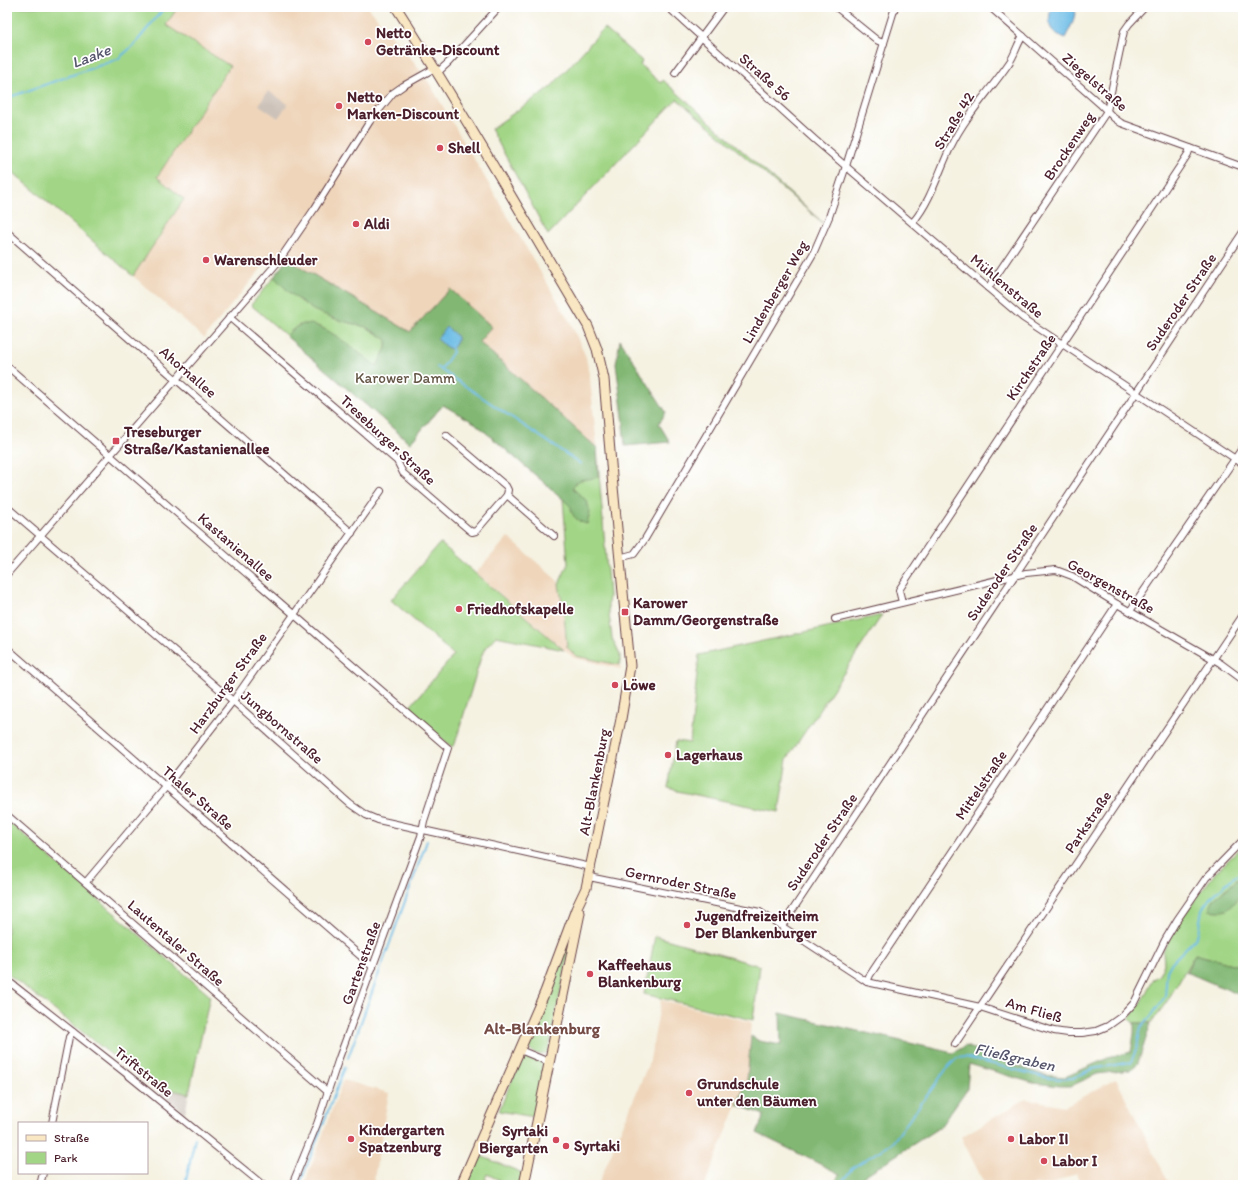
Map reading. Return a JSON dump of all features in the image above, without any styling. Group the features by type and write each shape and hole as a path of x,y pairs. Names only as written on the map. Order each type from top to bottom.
{"main road":[{"path":"396,7 436,70 592,336 602,364 604,379 620,558"},
{"name":"Alt-Blankenburg","path":"460,1185 545,992 589,878 630,666 620,558"},
{"name":"Alt-Blankenburg","path":"524,1185 580,913 581,901"}],"street":[{"path":"7,574 278,262 315,208 370,121 393,93 405,85 448,63 499,7"},
{"name":"Straße 56","path":"668,7 846,166"},
{"path":"676,73 724,7"},
{"path":"836,7 878,41 884,43"},
{"name":"Lindenberger Weg","path":"620,558 634,554 645,539 813,254 827,222 846,166 895,7"},
{"name":"Ziegelstraße","path":"990,7 1121,123 1243,167"},
{"name":"Brockenweg","path":"988,288 1107,111 1124,32 1129,24 1145,7"},
{"name":"Straße 42","path":"913,222 922,212 951,145 969,114 1010,62 1019,42 1024,36"},
{"name":"Kirchstraße","path":"902,602 899,590 1188,154 1190,148"},
{"name":"Mühlenstraße","path":"846,166 1023,318 1243,464"},
{"name":"Ahornallee","path":"7,232 352,533"},
{"name":"Suderoder Straße","path":"782,926 1243,232"},
{"name":"Treseburger Straße","path":"229,317 397,461 403,473 472,532 476,531 507,495"},
{"name":"Kastanienallee","path":"7,366 448,748"},
{"path":"446,435 506,486 508,490 507,495 554,536"},
{"path":"1130,611 1243,447"},
{"name":"Harzburger Straße","path":"86,882 166,787 233,701 381,491"},
{"name":"Jungbornstraße","path":"7,506 350,804 366,815 378,820 591,867"},
{"name":"Georgenstraße","path":"835,619 1026,573 1049,570 1063,571 1213,659 1231,670 1243,680"},
{"name":"Mittelstraße","path":"867,982 1117,604"},
{"name":"Parkstraße","path":"955,1044 1243,615"},
{"name":"Thaler Straße","path":"7,648 373,967"},
{"name":"Gartenstraße","path":"292,1185 317,1124 340,1056 422,830 448,748"},
{"name":"Lautentaler Straße","path":"7,815 328,1092"},
{"name":"Am Fließ","path":"867,982 980,1007 1054,1031 1068,1033 1096,1031 1108,1026 1122,1016 1134,1003 1165,940 1191,899 1206,878 1243,840"},
{"name":"Gernroder Straße","path":"589,878 760,912 867,982"},
{"name":"Triftstraße","path":"7,983 12,984 73,1032 262,1185"},
{"path":"52,1122 69,1037 73,1032"},
{"path":"520,1050 549,1062"},
{"path":"40,1185 43,1174"}],"shaded area":[{"path":"178,7 368,7 425,76 570,322 586,357 590,379 597,448 479,342 492,327 410,332 287,259 271,256 204,338 133,276 183,199 157,177 229,66 166,25"},
{"path":"268,91 288,104 278,118 259,105"},
{"path":"508,537 558,581 564,615 567,647 576,656 620,665 621,669 574,658 476,573"},
{"name":"Grundschule unter den Bäumen","path":"661,1000 751,1022 747,1080 705,1185 598,1185 650,1060"},
{"path":"1116,1079 1170,1185 1081,1185 1076,1173 1052,1185 985,1185 961,1137 1026,1099 1065,1106"},
{"name":"Kindergarten Spatzenburg","path":"343,1080 389,1093 373,1185 304,1185"},
{"path":"152,1086 189,1094 185,1113"}],"green space":[{"path":"7,7 178,7 166,25 230,66 157,177 184,199 133,276 7,167"},
{"path":"604,28 642,61 640,65 661,83 663,80 823,223 677,99 548,235 491,129 551,87"},
{"name":"Karower Damm","path":"287,259 410,332 450,289 492,327 479,342 597,448 609,595 608,606 612,638 620,655 620,665 576,656 567,647 559,584 568,564 563,499 475,423 443,405 410,443 251,305"},
{"name":"Karower Damm","path":"287,259 410,332 450,289 492,327 479,342 597,448 598,476 595,478 578,481 573,488 587,501 590,513 587,524 576,518 572,514 571,507 563,499 475,423 443,405 410,443 286,336 299,326 304,324 312,324 332,333 377,366 386,348 386,339 366,327 338,320 313,310 290,293 274,277"},
{"path":"620,340 666,412 659,424 670,442 625,446 624,424 616,364"},
{"path":"440,543 564,650 496,636 485,648 481,657 455,744 452,747 408,709 454,655 391,600"},
{"path":"882,615 787,759 779,812 668,788 676,741 690,743 699,655"},
{"path":"7,820 210,996 189,1094 150,1085 7,973"},
{"path":"1243,846 1243,875 1223,891 1243,887 1243,967 1195,954 1166,1003 1151,1023 1134,1023 1129,1019 1142,1001 1153,979 1159,975 1164,964 1163,951 1180,920 1216,872"},
{"path":"1243,875 1243,894 1227,910 1209,910 1213,900"},
{"path":"571,932 573,933 548,1052 545,1054 539,1054 533,1052 527,1044"},
{"path":"655,936 760,966 753,1020 644,994"},
{"path":"1195,954 1243,967 1243,1003 1240,995 1186,972"},
{"path":"780,1013 953,1053 965,1046 993,1055 1043,1075 1065,1077 1108,1058 1131,1052 1134,1023 1151,1023 1138,1063 1130,1070 1097,1074 1071,1086 1033,1083 969,1064 967,1089 940,1127 864,1176 857,1185 833,1185 840,1174 757,1133 764,1115 737,1105 747,1080 751,1036 759,1041 781,1045"},
{"path":"528,1057 541,1062 544,1066 534,1117 499,1111 520,1061"},
{"path":"478,1155 523,1173 518,1185 497,1185 499,1180 487,1174 485,1179 488,1181 486,1185 466,1185"}],"water":[{"path":"1051,7 1082,7 1081,9 1076,9 1073,22 1065,38 1055,32 1050,26 1049,18"},
{"path":"446,327 453,332 457,339 457,342 452,349 448,348 437,339"}],"waterway":[{"name":"Laake","path":"7,98 118,59 134,45 165,7"},
{"path":"441,370 453,352 452,349"},
{"path":"437,367 581,464"},
{"path":"348,1058 427,841"},
{"name":"Fließgraben","path":"840,1185 852,1168 892,1143 948,1067 957,1058 965,1057 1048,1078 1063,1079 1073,1078 1092,1069 1131,1062 1137,1047 1141,1027 1165,997 1167,971 1172,962 1195,939 1198,933 1202,909 1210,898 1234,877 1243,872"},
{"path":"301,1181 345,1067"},
{"path":"185,1185 195,1138"}],"place":[{"name":"Netto Getränke-Discount","path":"368,42"},
{"name":"Netto Marken-Discount","path":"339,106"},
{"name":"Shell","path":"440,148"},
{"name":"Aldi","path":"356,224"},
{"name":"Warenschleuder","path":"206,260"},
{"name":"Treseburger Straße/Kastanienallee","path":"116,441"},
{"name":"Friedhofskapelle","path":"459,609"},
{"name":"Karower Damm/Georgenstraße","path":"625,612"},
{"name":"Löwe","path":"615,685"},
{"name":"Lagerhaus","path":"668,755"},
{"name":"Jugendfreizeitheim Der Blankenburger","path":"687,925"},
{"name":"Kaffeehaus Blankenburg","path":"590,974"},
{"name":"Grundschule unter den Bäumen","path":"689,1093"},
{"name":"Kindergarten Spatzenburg","path":"351,1139"},
{"name":"Labor II","path":"1011,1139"},
{"name":"Syrtaki Biergarten","path":"556,1140"},
{"name":"Syrtaki","path":"566,1146"},
{"name":"Labor I","path":"1044,1161"}],"district":[{"name":"Alt-Blankenburg","path":"542,1028"}]}
